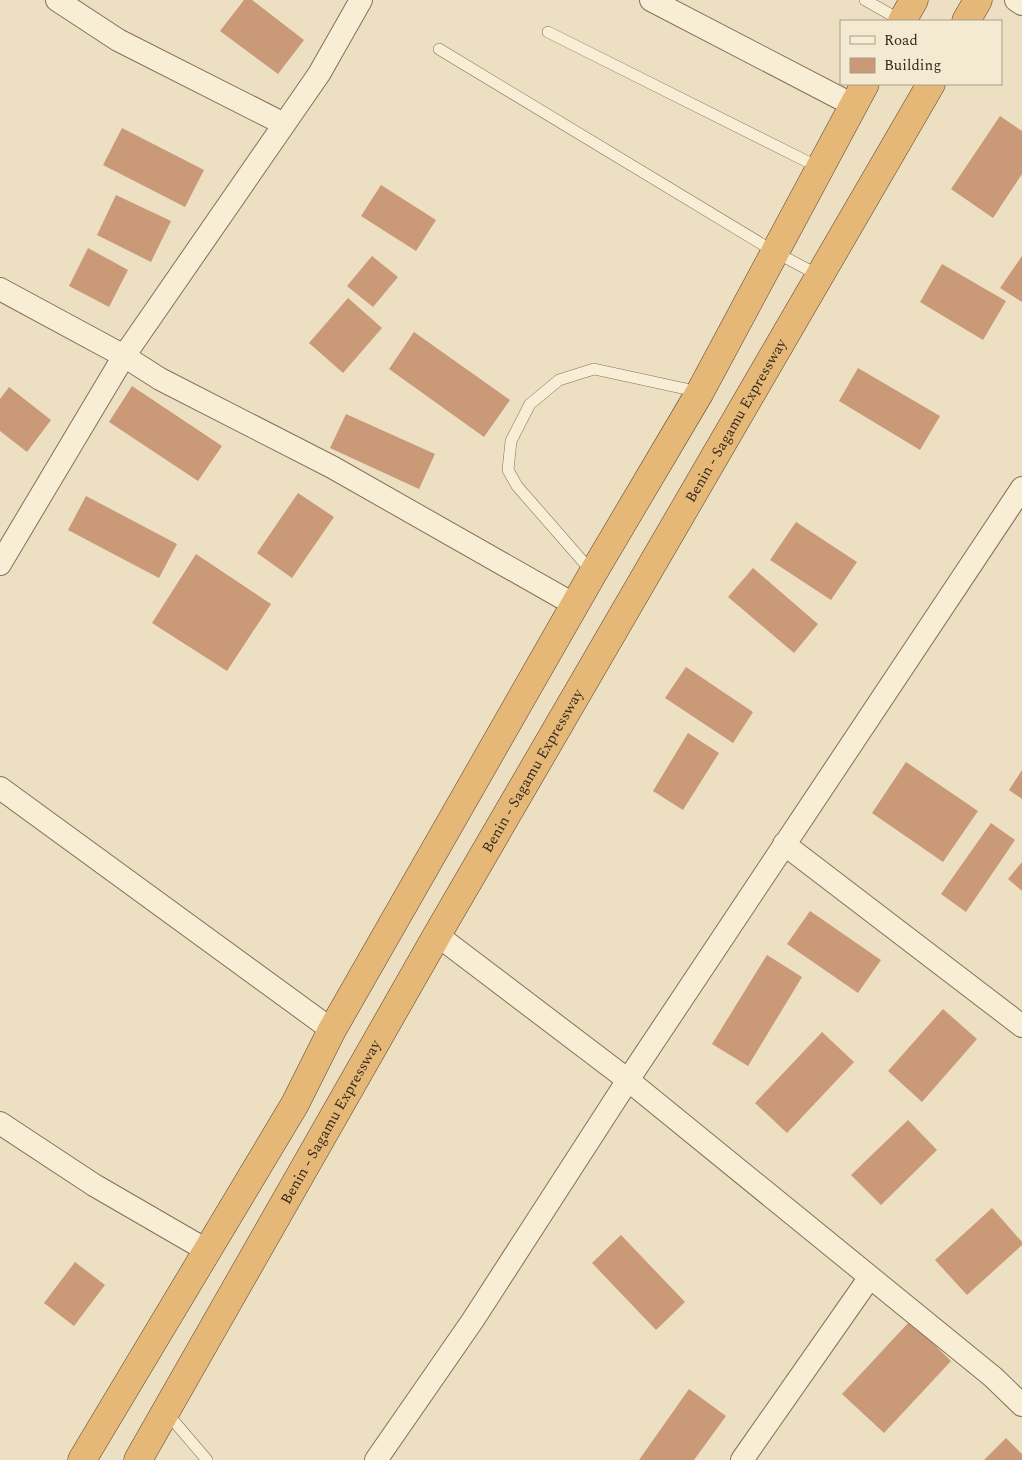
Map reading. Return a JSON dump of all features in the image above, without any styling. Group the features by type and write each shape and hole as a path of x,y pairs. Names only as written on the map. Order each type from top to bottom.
{"highway":[{"path":"903,20 914,0"},
{"path":"967,20 978,0"},
{"name":"Benin - Sagamu Expressway","path":"138,1460 437,935 930,85"},
{"path":"82,1460 296,1104 332,1030 592,573 700,392 859,94"}],"street":[{"path":"57,0 118,40 284,124"},
{"path":"0,564 124,356 319,74 361,0"},
{"path":"650,0 859,94"},
{"path":"1016,0 1022,4"},
{"path":"0,289 124,356 160,379 332,467 575,605"},
{"path":"376,1460 473,1320 628,1080 1022,488"},
{"path":"0,788 332,1030"},
{"path":"784,844 1022,1026"},
{"path":"437,935 628,1080 993,1377 1022,1405"},
{"path":"0,1123 94,1185 208,1251"},
{"path":"742,1460 870,1277"}],"lane":[{"path":"865,0 900,20"},
{"path":"548,32 820,168"},
{"path":"439,49 775,252 820,276"},
{"path":"592,573 517,486 508,470 511,441 530,404 559,380 594,369 700,392"},
{"path":"166,1412 207,1460"}],"building":[{"path":"244,0 252,0 304,40 278,74 220,31"},
{"path":"1000,116 1022,131 1022,174 993,218 951,189"},
{"path":"122,128 204,170 185,207 103,165"},
{"path":"381,185 436,220 416,251 361,216"},
{"path":"116,195 171,221 151,262 97,235"},
{"path":"88,248 128,270 109,307 69,286"},
{"path":"372,256 398,277 373,307 347,286"},
{"path":"1022,256 1022,302 1000,288"},
{"path":"942,264 1006,301 983,340 920,302"},
{"path":"348,298 382,328 343,373 309,343"},
{"path":"414,332 510,400 484,437 389,369"},
{"path":"858,368 940,416 920,450 839,401"},
{"path":"132,386 222,446 198,481 109,422"},
{"path":"9,387 51,420 27,452 0,431 0,399"},
{"path":"346,414 435,454 419,489 330,448"},
{"path":"298,493 334,517 292,578 257,553"},
{"path":"86,496 177,544 159,578 68,530"},
{"path":"796,522 857,562 831,600 770,560"},
{"path":"196,554 271,604 227,671 152,623"},
{"path":"753,568 818,624 794,653 728,597"},
{"path":"686,667 753,712 733,743 665,698"},
{"path":"688,733 719,753 683,810 653,791"},
{"path":"906,762 978,811 943,862 872,813"},
{"path":"1022,770 1022,799 1009,790"},
{"path":"991,823 1015,840 966,912 941,894"},
{"path":"1022,862 1022,891 1008,879"},
{"path":"810,911 881,960 858,993 787,944"},
{"path":"767,955 802,977 748,1066 712,1044"},
{"path":"943,1009 977,1039 922,1102 888,1071"},
{"path":"822,1032 854,1062 787,1133 755,1103"},
{"path":"908,1120 937,1150 881,1205 851,1175"},
{"path":"992,1208 1022,1242 1022,1245 967,1295 935,1260"},
{"path":"621,1235 685,1302 656,1330 592,1263"},
{"path":"75,1262 105,1285 74,1326 44,1303"},
{"path":"910,1321 951,1361 884,1433 842,1394"},
{"path":"689,1389 726,1416 694,1460 639,1460"},
{"path":"1006,1438 1022,1454 1022,1460 984,1460"}]}
